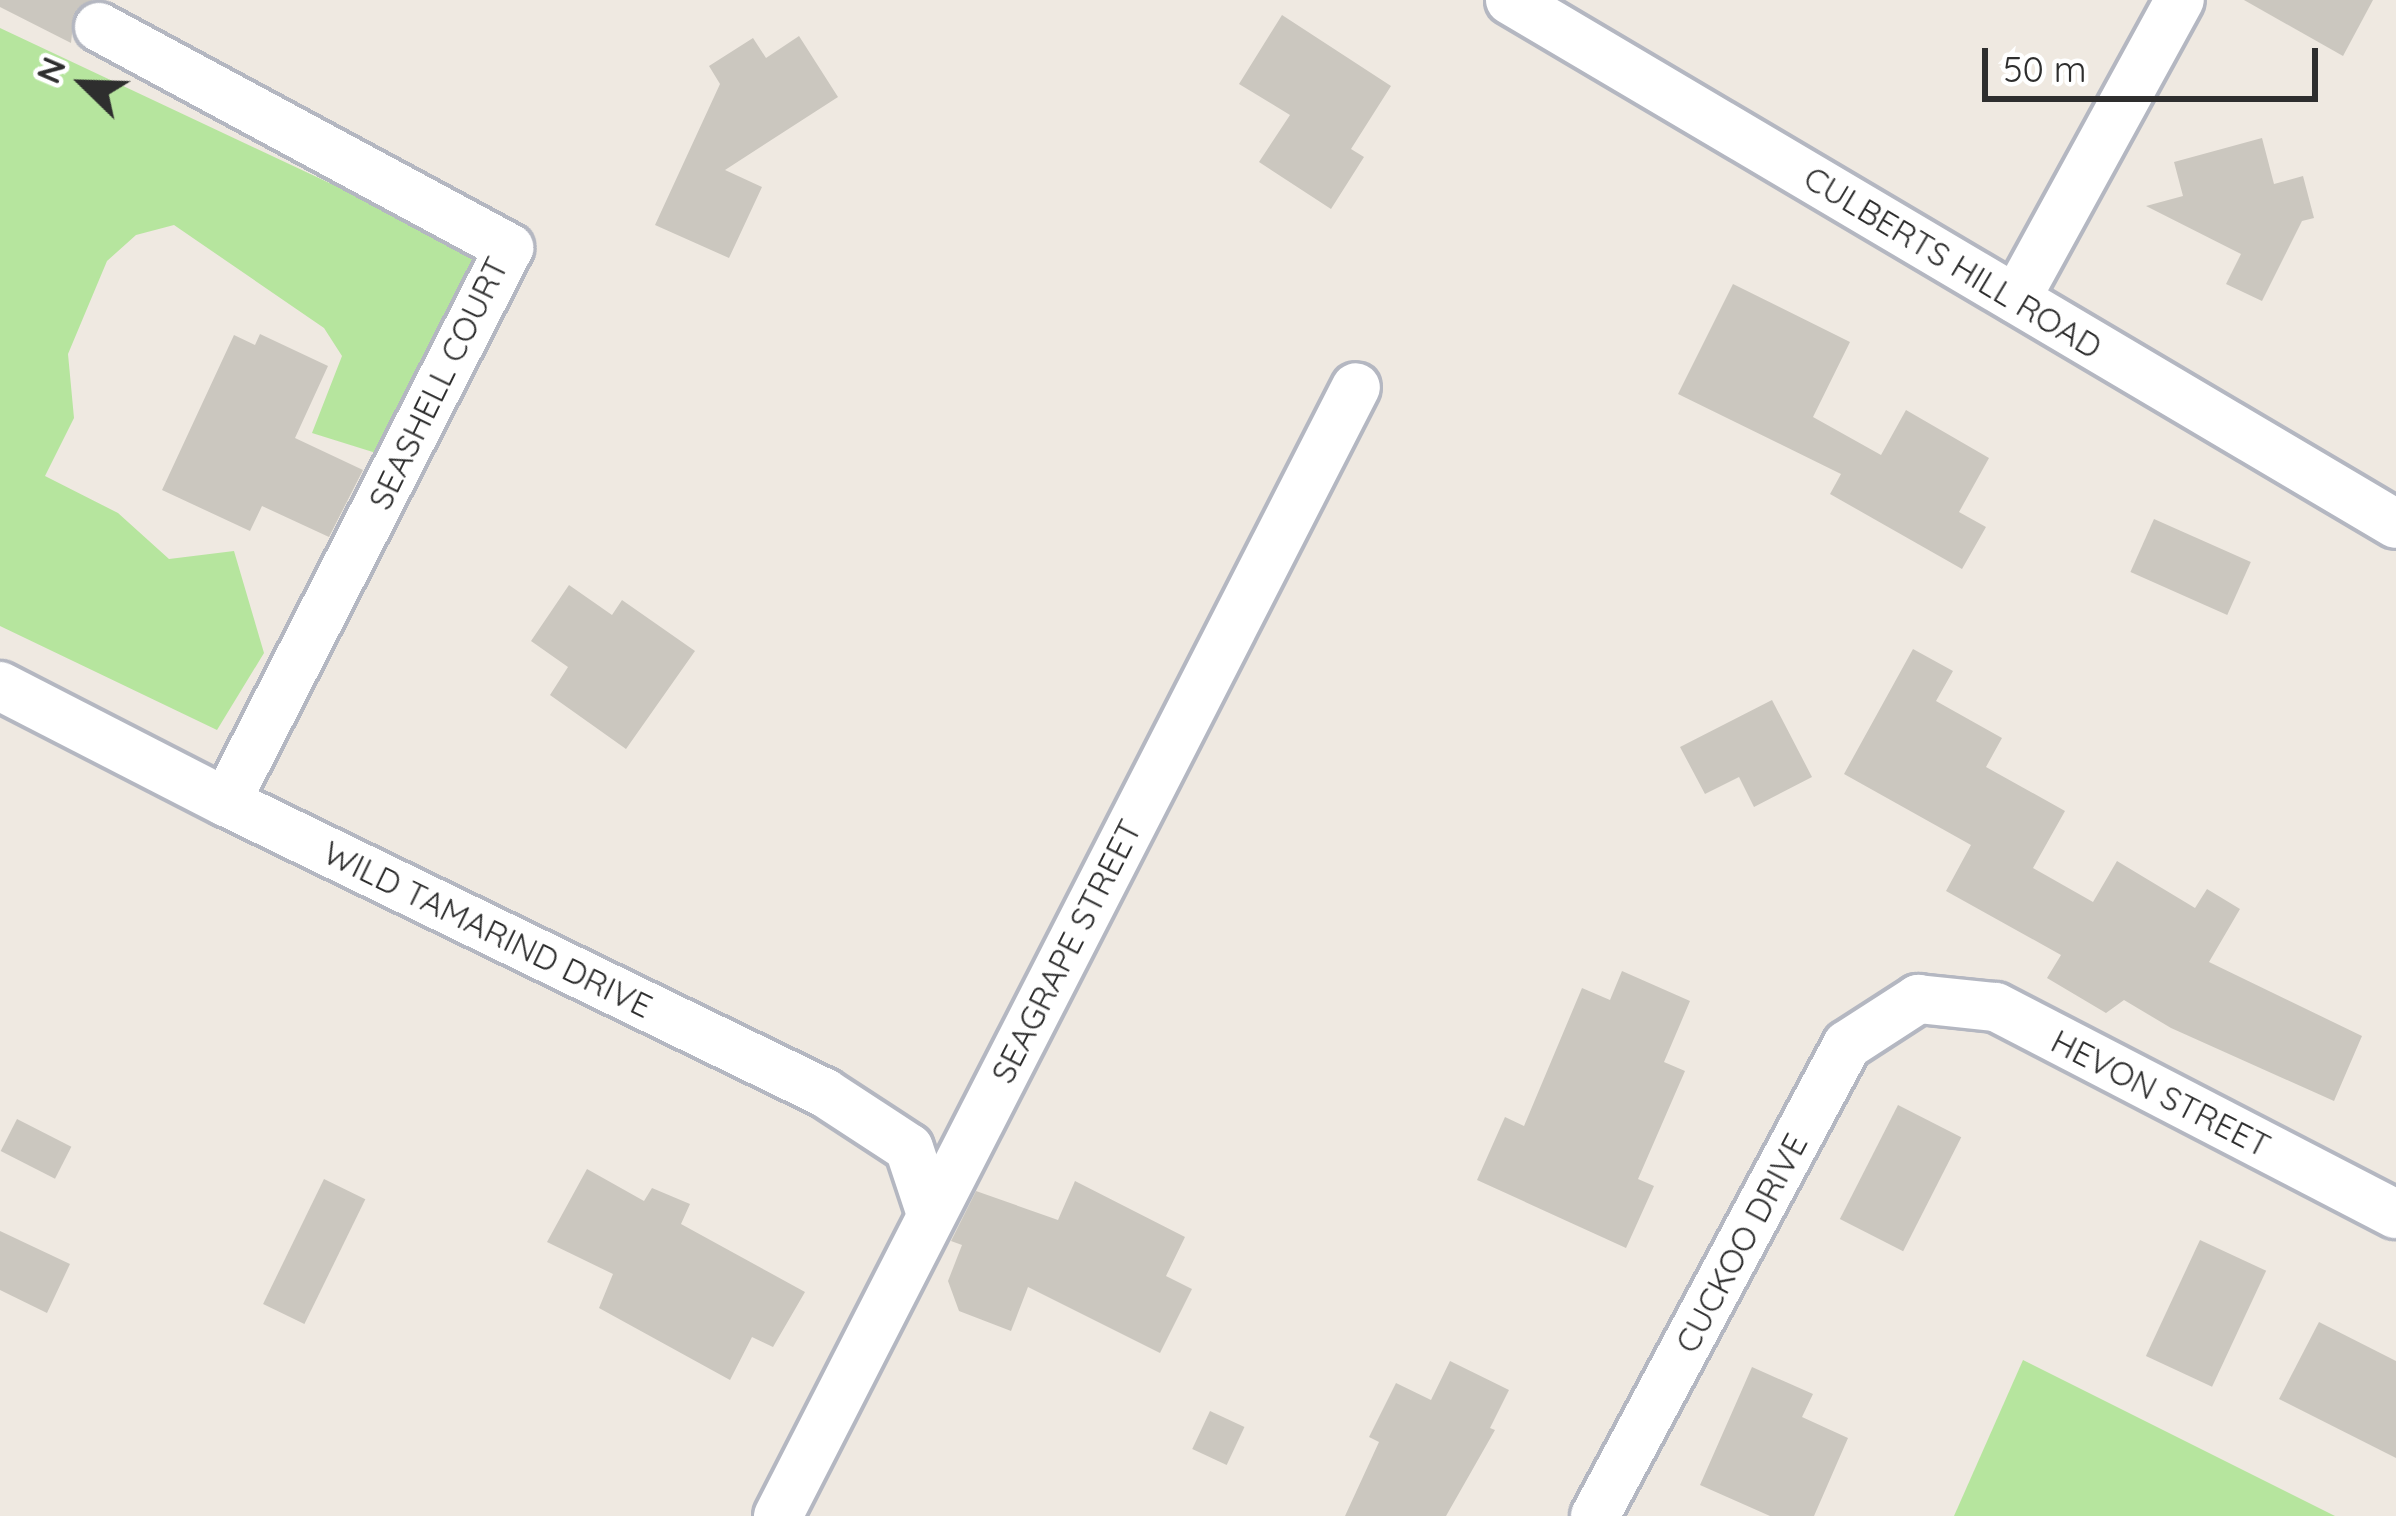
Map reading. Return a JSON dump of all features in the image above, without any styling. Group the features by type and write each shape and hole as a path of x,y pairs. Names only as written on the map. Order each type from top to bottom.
{"street":[{"name":"CULBERTS HILL ROAD","path":"1510,0 2396,524"},
{"path":"2016,299 2180,0"},
{"name":"SEASHELL COURT","path":"99,27 509,248 226,802"},
{"name":"SEAGRAPE STREET","path":"778,1516 1356,386"},
{"name":"WILD TAMARIND DRIVE","path":"0,686 226,802 825,1093 909,1148 931,1214"},
{"name":"HEVON STREET","path":"1918,999 1996,1007 2396,1214"},
{"name":"CUCKOO DRIVE","path":"1595,1516 1847,1045 1918,999"}],"green space":[{"path":"0,28 489,258 376,453 312,433 342,356 324,328 174,225 136,235 107,261 68,354 74,418 45,476 118,513 169,559 234,551 264,653 217,730 0,626"},
{"path":"2023,1360 2335,1516 1954,1516"}],"building":[{"path":"0,0 93,0 74,15 71,43 0,7"},
{"path":"2244,0 2373,0 2343,56"},
{"path":"1282,15 1391,86 1351,149 1364,157 1331,209 1259,162 1290,115 1239,84"},
{"path":"799,36 838,97 725,170 762,187 729,258 655,225 720,84 709,66 753,38 766,58"},
{"path":"2262,138 2274,184 2303,176 2314,218 2302,221 2262,301 2226,284 2241,254 2146,206 2183,196 2174,162"},
{"path":"1733,284 1850,342 1813,417 1881,455 1906,410 1989,458 1959,512 1986,527 1962,569 1830,494 1841,474 1678,394"},
{"path":"260,334 328,366 295,438 363,470 329,537 262,506 250,531 162,490 234,335 255,345"},
{"path":"2154,519 2251,562 2227,615 2130,572"},
{"path":"569,585 612,615 622,600 695,651 626,749 550,695 568,667 531,641"},
{"path":"1913,649 1953,671 1936,701 2002,738 1986,767 2065,811 2033,868 2093,902 2117,861 2195,908 2207,889 2240,909 2209,962 2362,1036 2334,1101 2171,1028 2124,1000 2106,1013 2047,978 2061,955 1946,891 1971,845 1844,774"},
{"path":"1772,700 1812,777 1754,807 1739,777 1705,794 1680,747"},
{"path":"1622,971 1690,1001 1664,1062 1685,1071 1638,1179 1654,1186 1626,1248 1477,1180 1505,1117 1524,1126 1582,988 1610,1000"},
{"path":"1898,1105 1961,1137 1903,1251 1840,1219"},
{"path":"17,1119 71,1147 55,1179 1,1151"},
{"path":"587,1169 644,1201 652,1188 690,1204 681,1224 805,1292 773,1347 752,1337 730,1380 599,1308 613,1274 547,1242"},
{"path":"324,1179 365,1199 304,1324 263,1304"},
{"path":"1075,1181 1185,1237 1166,1276 1192,1289 1160,1353 1028,1287 1011,1331 959,1311 948,1281 962,1245 951,1241 976,1191 1058,1220"},
{"path":"0,1231 70,1264 47,1313 0,1290"},
{"path":"2200,1240 2266,1271 2212,1387 2146,1356"},
{"path":"2319,1322 2396,1361 2396,1458 2279,1399"},
{"path":"1450,1361 1509,1390 1490,1428 1495,1430 1446,1516 1345,1516 1379,1442 1369,1437 1396,1383 1431,1400"},
{"path":"1752,1367 1813,1394 1802,1417 1848,1438 1814,1516 1770,1516 1700,1485"},
{"path":"1210,1411 1244,1427 1227,1465 1192,1449"}]}
